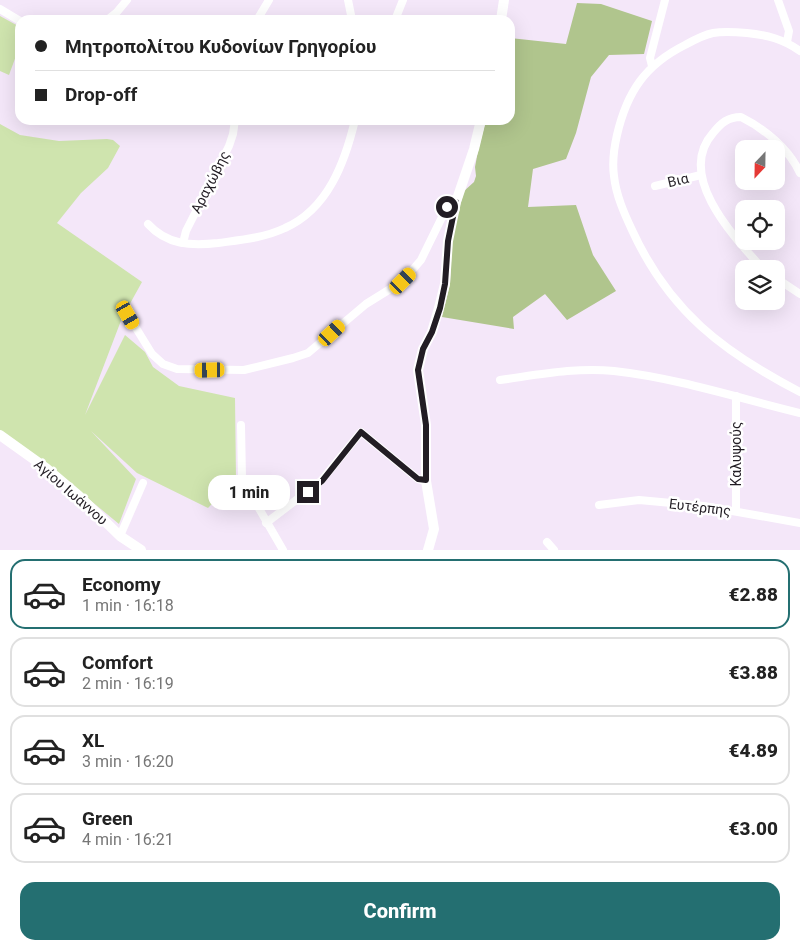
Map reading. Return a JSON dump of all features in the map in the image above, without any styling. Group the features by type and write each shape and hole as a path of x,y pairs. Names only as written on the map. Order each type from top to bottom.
{"street":[{"path":"113,15 127,0"},
{"path":"260,15 269,0"},
{"path":"348,0 351,15"},
{"path":"397,15 403,0"},
{"path":"502,15 504,0"},
{"path":"652,66 650,58 665,0"},
{"path":"778,0 789,31 787,42"},
{"path":"0,9 15,18"},
{"path":"800,51 787,42 752,34 730,32 714,33 699,37 680,47 652,66 629,97 620,124 613,161 615,186 632,230 642,253 666,289 698,325 713,338 745,360 800,392"},
{"path":"755,260 714,210 701,175 702,156 706,143 727,119 741,117 768,134 794,160 800,173"},
{"name":"Αραχώβης","path":"183,243 186,231 229,146 234,125"},
{"path":"148,224 163,237 183,243 209,244 263,236 284,229 299,220 315,206 334,181 345,156 354,125"},
{"path":"428,550 434,529 426,480 426,425 418,370 423,349 432,332 441,300 445,284 448,241 456,202 474,149 480,125"},
{"name":"Βια","path":"656,186 701,175"},
{"path":"128,315 152,354 163,364 177,369 244,370 308,353 366,304 403,281 421,260 447,207 456,202"},
{"path":"785,284 800,294"},
{"path":"500,380 559,371 612,371 663,379 800,413"},
{"name":"Καλυψούς","path":"736,396 736,512"},
{"path":"241,426 242,479 282,550"},
{"path":"266,523 322,481 361,432 418,479 426,480"},
{"name":"Αγίου Ιωάννου","path":"0,435 46,468 78,495 120,536 142,550"},
{"path":"120,536 143,483"},
{"name":"Ευτέρπης","path":"599,505 639,500 692,505 800,523"},
{"path":"547,542 554,550"}],"green space":[{"path":"577,3 601,4 652,21 644,54 609,55 591,77 576,133 566,159 533,169 528,207 576,205 593,255 616,291 567,320 545,294 513,317 514,329 442,317 450,284 452,242 459,209 464,191 474,182 476,176 475,167 485,125 515,125 515,39 566,44"},
{"path":"0,16 15,24 15,59 9,75 0,71"},
{"path":"0,124 20,135 59,141 107,139 113,140 120,146 108,168 81,193 57,223 142,282 122,318 85,415 125,335 145,352 153,367 179,386 235,398 236,479 208,508 137,473 91,431 136,479 119,524 50,467 0,431"}],"route":[{"path":"308,492 322,481 361,432 418,479 426,480 426,425 418,370 423,349 432,332 440,308 445,284 448,241 456,202 447,207"}]}
